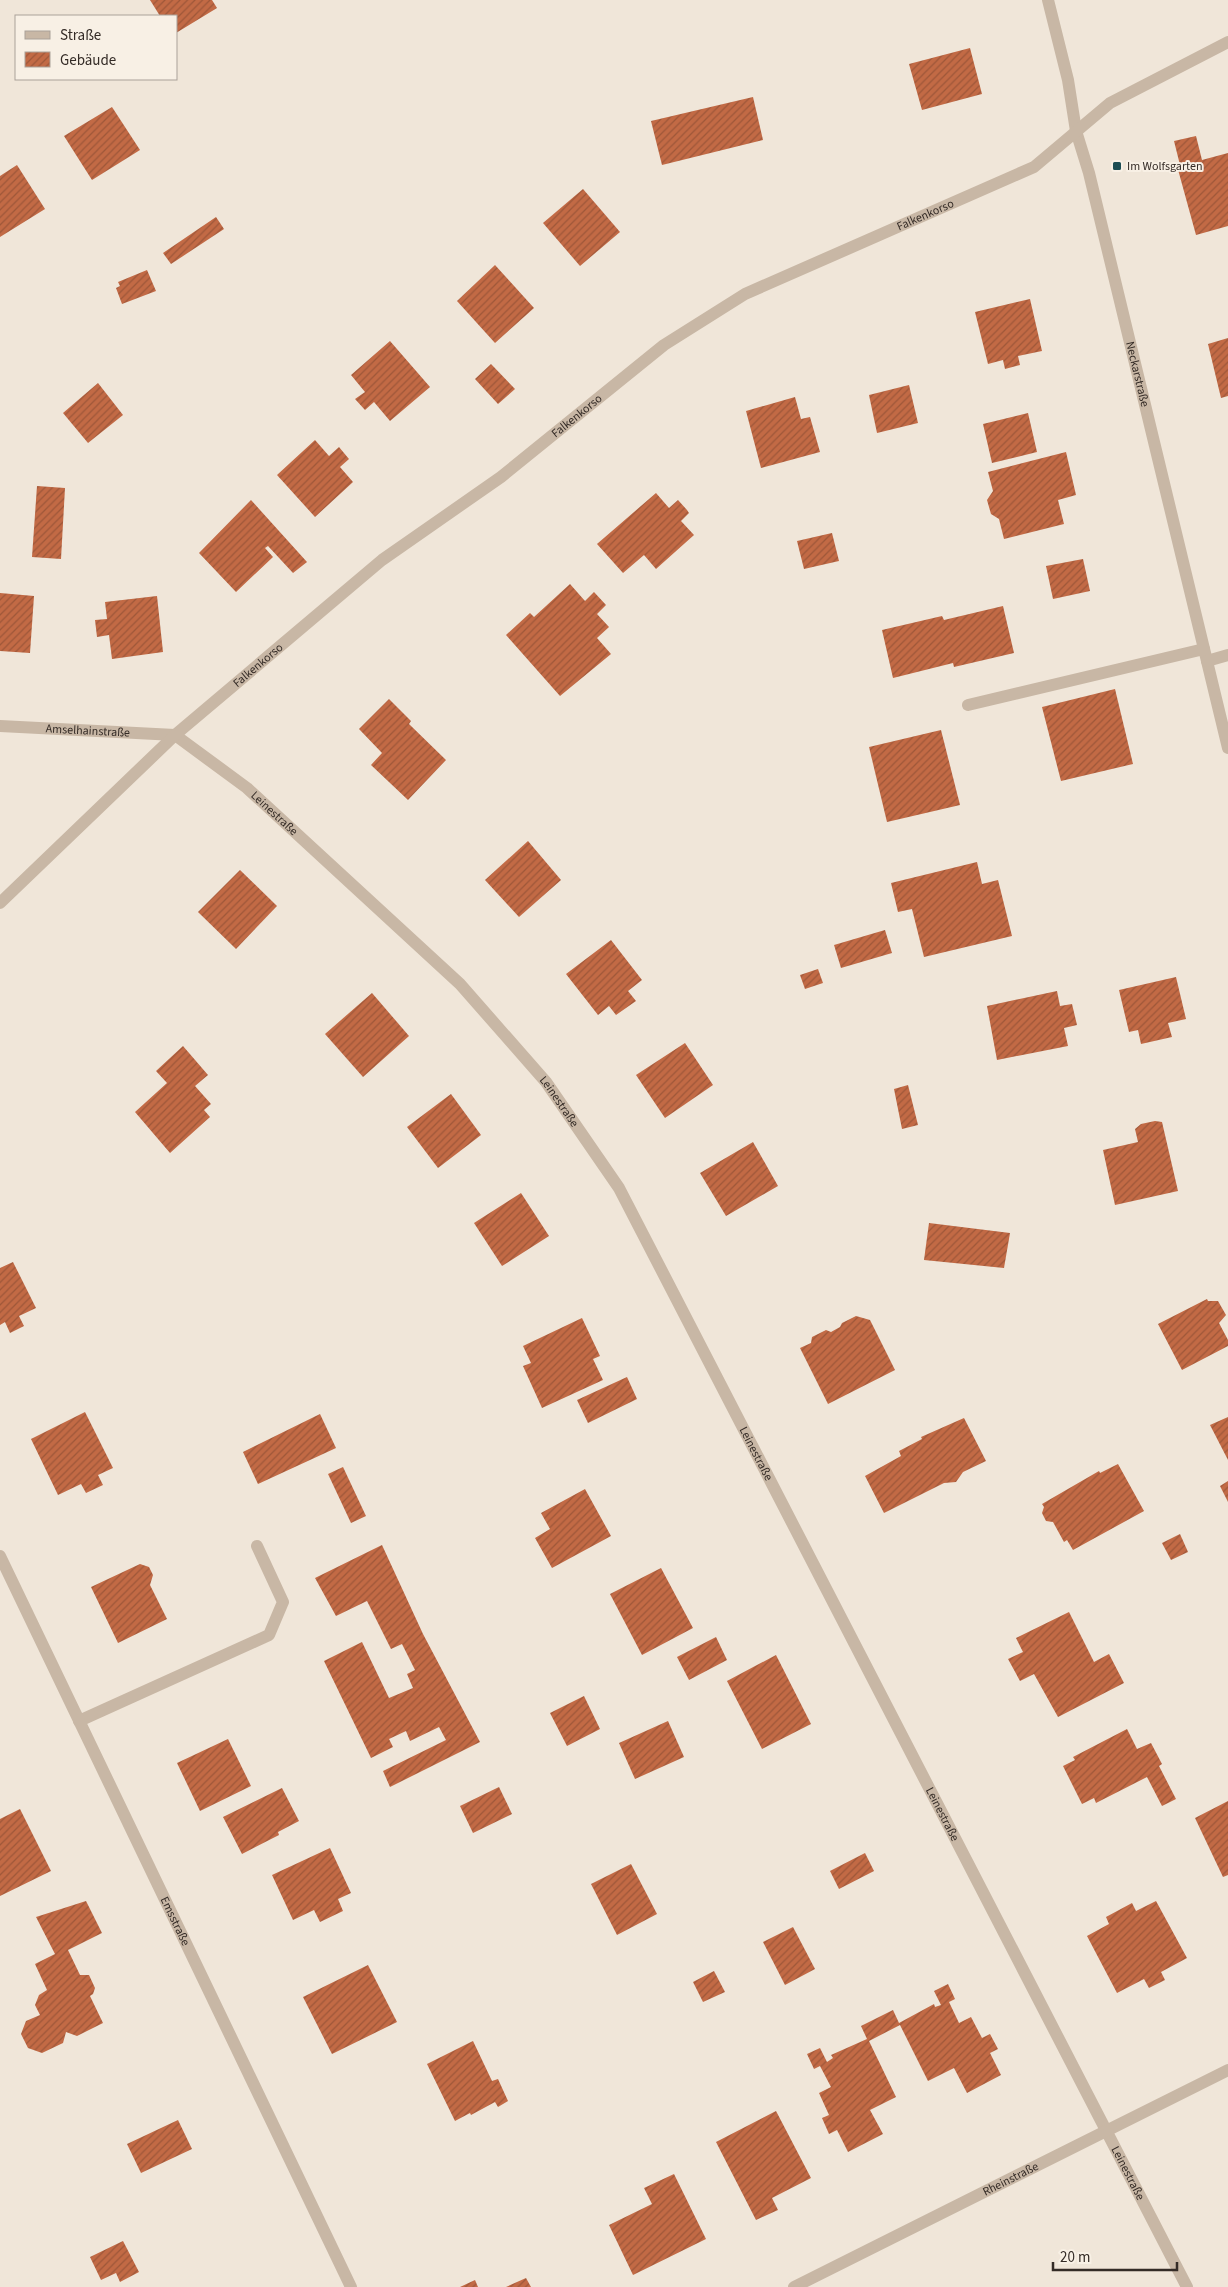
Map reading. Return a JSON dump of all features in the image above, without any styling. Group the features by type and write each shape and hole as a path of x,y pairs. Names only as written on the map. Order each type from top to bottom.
{"street":[{"name":"Neckarstraße","path":"1048,0 1068,80 1076,131 1089,173 1228,748"},
{"name":"Falkenkorso","path":"0,903 175,735 382,560 502,477 664,345 745,294 1034,167 1110,103 1228,42"},
{"path":"968,705 1205,655 1228,655"},
{"name":"Amselhainstraße","path":"0,726 175,735"},
{"name":"Leinestraße","path":"175,735 248,788 460,984 546,1082 620,1188 1187,2287"},
{"path":"78,1721 269,1635 283,1602 257,1546"},
{"name":"Emsstraße","path":"0,1556 351,2287"},
{"name":"Rheinstraße","path":"794,2287 1228,2070"}],"building":[{"path":"150,0 212,0 217,8 178,32 178,15 159,15"},
{"path":"970,48 982,94 922,110 909,64"},
{"path":"753,97 763,140 662,165 651,121"},
{"path":"112,107 140,150 92,180 64,136"},
{"path":"1196,136 1202,160 1228,153 1228,226 1196,235 1177,166 1180,165 1174,141"},
{"path":"17,165 45,209 0,237 0,176"},
{"path":"583,189 620,232 580,266 543,223"},
{"path":"216,217 224,229 171,264 163,253"},
{"path":"495,265 534,308 495,343 457,301"},
{"path":"147,270 156,291 122,304 116,288 120,286 118,282"},
{"path":"1030,299 1042,351 1018,356 1020,365 1005,369 1003,360 988,364 975,312"},
{"path":"1228,338 1228,396 1221,398 1208,344"},
{"path":"390,341 430,387 390,421 374,402 365,410 355,399 365,392 351,375"},
{"path":"491,364 515,389 498,404 475,379"},
{"path":"98,383 123,415 88,443 63,413"},
{"path":"909,385 918,423 877,433 869,395"},
{"path":"795,397 801,419 810,417 820,452 761,468 746,411"},
{"path":"1028,413 1037,452 992,463 983,424"},
{"path":"315,440 329,456 339,447 349,459 340,467 353,482 315,517 277,475"},
{"path":"1066,452 1076,495 1058,500 1064,524 1004,539 999,519 991,514 987,500 993,491 988,472"},
{"path":"37,486 65,488 61,559 32,557"},
{"path":"656,493 669,508 678,500 689,513 681,521 694,535 656,569 644,555 623,573 597,544"},
{"path":"251,500 307,562 293,573 268,546 265,548 273,557 236,592 199,553"},
{"path":"832,533 839,561 804,569 797,541"},
{"path":"1083,559 1090,591 1053,599 1046,566"},
{"path":"570,584 585,601 594,592 606,605 597,614 609,627 597,638 611,654 560,696 506,635 530,613 534,617"},
{"path":"0,593 34,596 30,653 0,651"},
{"path":"157,596 163,652 112,659 109,635 97,637 95,620 107,619 105,602"},
{"path":"1003,606 1014,653 954,667 953,663 893,678 882,630 942,616 944,620"},
{"path":"1115,689 1133,764 1061,781 1042,707"},
{"path":"389,699 411,721 409,724 446,760 408,800 371,765 382,753 359,729"},
{"path":"941,730 960,805 887,822 869,747"},
{"path":"528,841 561,880 519,917 485,880"},
{"path":"977,862 982,884 998,880 1012,936 924,957 912,909 898,912 891,883"},
{"path":"240,870 277,906 236,949 198,912"},
{"path":"885,930 892,953 841,968 834,945"},
{"path":"611,940 642,980 628,991 636,1001 616,1015 609,1006 598,1015 566,974"},
{"path":"818,969 823,983 805,989 800,975"},
{"path":"1176,977 1186,1019 1168,1023 1172,1037 1141,1044 1138,1030 1129,1032 1119,990"},
{"path":"1057,991 1060,1006 1072,1004 1077,1025 1064,1028 1068,1046 997,1060 987,1006"},
{"path":"372,993 409,1036 363,1077 325,1034"},
{"path":"685,1043 713,1085 665,1118 636,1075"},
{"path":"183,1046 208,1075 195,1086 211,1104 204,1110 210,1117 170,1153 135,1112 167,1083 156,1071"},
{"path":"908,1085 918,1125 902,1129 894,1089"},
{"path":"451,1094 481,1135 438,1168 407,1127"},
{"path":"1155,1121 1162,1122 1178,1191 1115,1205 1103,1150 1138,1142 1135,1129 1141,1124"},
{"path":"753,1142 778,1186 726,1216 700,1173"},
{"path":"521,1193 549,1236 502,1266 474,1223"},
{"path":"929,1223 1010,1233 1004,1268 924,1260"},
{"path":"13,1262 36,1308 19,1316 24,1326 10,1333 5,1322 0,1325 0,1268"},
{"path":"1207,1299 1208,1301 1218,1301 1226,1315 1219,1323 1228,1340 1228,1346 1182,1370 1158,1324"},
{"path":"856,1316 870,1320 895,1370 828,1404 800,1348 811,1343 812,1337 826,1330 831,1332 840,1327 842,1323"},
{"path":"582,1318 600,1356 593,1359 603,1380 542,1408 523,1366 531,1363 523,1346"},
{"path":"627,1377 637,1399 588,1423 577,1400"},
{"path":"85,1412 113,1468 98,1475 103,1485 86,1493 81,1484 58,1495 31,1439"},
{"path":"320,1414 336,1448 258,1484 243,1452"},
{"path":"1228,1417 1228,1460 1210,1425"},
{"path":"964,1418 986,1461 963,1472 956,1482 944,1483 884,1513 865,1476 901,1456 899,1451 922,1439 921,1437"},
{"path":"1118,1464 1144,1511 1073,1550 1067,1540 1064,1542 1053,1522 1046,1521 1042,1513 1044,1507 1042,1504 1099,1471 1100,1473"},
{"path":"343,1467 366,1516 351,1523 328,1474"},
{"path":"1228,1481 1228,1502 1220,1486"},
{"path":"585,1489 611,1536 552,1568 535,1538 550,1529 541,1513"},
{"path":"1180,1534 1188,1552 1171,1560 1162,1543"},
{"path":"382,1545 423,1634 480,1742 390,1787 383,1771 446,1740 439,1727 410,1741 406,1731 389,1739 393,1747 371,1758 324,1661 362,1642 389,1698 413,1688 407,1674 415,1670 402,1644 391,1649 367,1601 336,1616 315,1578"},
{"path":"140,1564 149,1567 153,1575 150,1585 167,1619 118,1643 91,1587"},
{"path":"661,1568 693,1628 642,1655 610,1594"},
{"path":"1069,1612 1094,1662 1109,1654 1124,1683 1058,1717 1034,1674 1020,1681 1008,1659 1023,1652 1016,1638"},
{"path":"716,1637 727,1660 689,1680 677,1657"},
{"path":"776,1655 811,1724 762,1749 727,1681"},
{"path":"584,1696 600,1729 567,1746 550,1713"},
{"path":"668,1721 684,1757 635,1779 619,1743"},
{"path":"1127,1729 1137,1749 1151,1743 1162,1764 1159,1766 1176,1799 1162,1806 1147,1777 1096,1803 1094,1798 1082,1804 1063,1766 1075,1760 1073,1757"},
{"path":"228,1739 251,1786 200,1811 177,1763"},
{"path":"499,1787 512,1814 473,1833 460,1806"},
{"path":"282,1788 299,1821 278,1832 279,1835 242,1854 223,1817"},
{"path":"1228,1801 1228,1875 1223,1877 1195,1818"},
{"path":"20,1809 51,1871 0,1896 0,1819"},
{"path":"330,1848 351,1893 338,1899 343,1911 320,1922 314,1910 293,1920 272,1875"},
{"path":"865,1853 874,1871 839,1889 830,1871"},
{"path":"631,1864 657,1914 617,1935 591,1884"},
{"path":"86,1901 102,1933 68,1950 80,1975 89,1975 95,1988 90,1996 103,2023 77,2036 66,2032 63,2043 42,2053 28,2048 21,2034 26,2021 40,2015 35,2005 39,1995 47,1990 35,1964 55,1954 36,1917"},
{"path":"1156,1901 1187,1958 1161,1972 1165,1980 1149,1988 1144,1979 1117,1993 1087,1936 1109,1924 1106,1917 1132,1903 1136,1911"},
{"path":"793,1927 815,1969 785,1985 763,1942"},
{"path":"368,1965 397,2022 332,2054 303,1997"},
{"path":"714,1971 725,1992 703,2002 693,1982"},
{"path":"948,1984 955,1999 949,2002 959,2023 971,2017 982,2038 990,2034 998,2049 990,2053 1001,2075 967,2093 954,2068 928,2081 900,2025 869,2041 896,2097 870,2110 883,2134 848,2152 837,2130 829,2134 822,2118 829,2115 819,2093 831,2087 820,2066 814,2069 807,2054 820,2048 827,2062 833,2058 831,2055 867,2039 861,2026 893,2010 899,2023 934,2004 935,2007 941,2005 934,1991"},
{"path":"473,2041 492,2081 498,2079 508,2101 498,2107 495,2102 455,2121 427,2064"},
{"path":"776,2111 811,2178 772,2198 778,2210 756,2220 716,2142"},
{"path":"178,2120 192,2149 141,2173 127,2144"},
{"path":"674,2174 706,2239 633,2275 609,2225 652,2204 644,2188"},
{"path":"123,2241 139,2272 120,2282 116,2273 101,2280 90,2257"},
{"path":"526,2278 531,2287 506,2287"},
{"path":"475,2280 478,2287 460,2287"}],"place":[{"name":"Im Wolfsgarten","path":"1117,166"}]}
